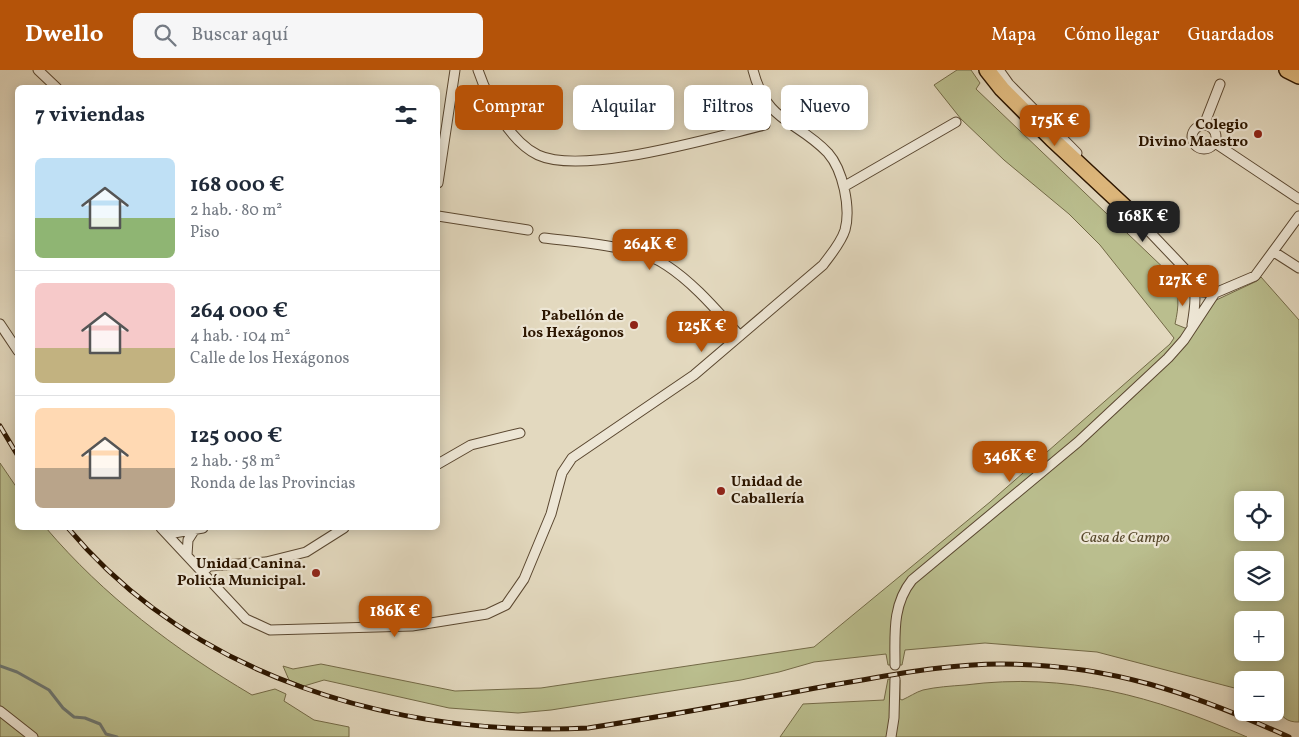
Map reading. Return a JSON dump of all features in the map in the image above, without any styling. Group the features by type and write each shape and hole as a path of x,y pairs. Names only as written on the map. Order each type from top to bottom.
{"highway":[{"path":"987,70 1002,89 1072,159 1128,210"},
{"path":"1287,70 1299,76"}],"street":[{"path":"38,70 54,85"},
{"path":"440,166 455,70"},
{"path":"478,70 491,103 524,146 539,156 568,160 610,160 743,130"},
{"path":"164,531 246,619 270,630 412,626 497,610 506,605 524,579 551,514 562,473 572,458 694,375 823,265 838,245 845,229 845,186 828,154 784,121 767,103 757,86 753,70"},
{"path":"999,70 1009,84 1100,177 1128,210 1185,269 1194,284 1203,292 1218,292 1256,276 1299,216"},
{"path":"1204,125 1220,84"},
{"path":"845,186 956,122"},
{"path":"1204,125 1214,130 1216,136 1215,143 1205,150 1194,145 1192,133 1197,127 1204,125"},
{"path":"1215,143 1299,199"},
{"path":"440,216 528,230"},
{"path":"544,238 635,252 665,264 697,290 740,336"},
{"path":"1274,252 1299,268"},
{"path":"1192,328 1194,284"},
{"path":"895,665 895,619 902,595 912,580 1078,442 1178,349 1218,292"},
{"path":"0,324 15,347"},
{"path":"440,463 471,445 520,433"},
{"path":"187,555 188,540 197,530"},
{"path":"203,572 209,566 266,562 306,552 341,530"},
{"path":"891,737 894,718 895,680"},
{"path":"0,711 33,737"}],"green space":[{"name":"Casa de Campo","path":"957,70 971,70 980,83 976,89 1171,275 1178,299 1175,324 1195,332 1212,302 1257,281 1261,277 1299,320 1299,722 1291,721 1284,717 1284,671 1234,671 1234,688 1097,652 985,643 905,650 902,665 888,665 886,654 814,662 741,680 551,710 518,713 449,708 324,680 304,686 289,680 283,666 293,669 321,664 455,691 541,688 814,647 990,502 1170,344 1174,338 1100,245 1069,214 1004,160 961,119 934,85"},
{"path":"0,463 15,485 15,530 48,530 68,553 116,599 168,640 252,695 275,689 286,694 284,701 314,720 349,727 349,737 0,737"},
{"path":"888,679 900,680 900,699 902,700 923,690 949,686 1003,682 1039,682 1074,685 1143,699 1212,722 1247,737 780,737 803,704 884,700"}],"waterway":[{"path":"0,666 17,672 49,690 63,708 74,717 85,718 100,724 106,734 117,737"}],"railway":[{"path":"0,426 15,451"},
{"path":"70,530 118,580 175,623 236,659 302,687 371,708 442,722 515,728 588,728 916,671 958,666 1001,664 1040,665 1114,675 1149,684 1218,707 1289,737"}],"place":[{"name":"Colegio Divino Maestro","path":"1258,134"},
{"name":"Pabellón de los Hexágonos","path":"634,325"},
{"name":"Unidad de Caballería","path":"721,491"},
{"name":"Unidad Canina. Policía Municipal.","path":"316,573"}]}
